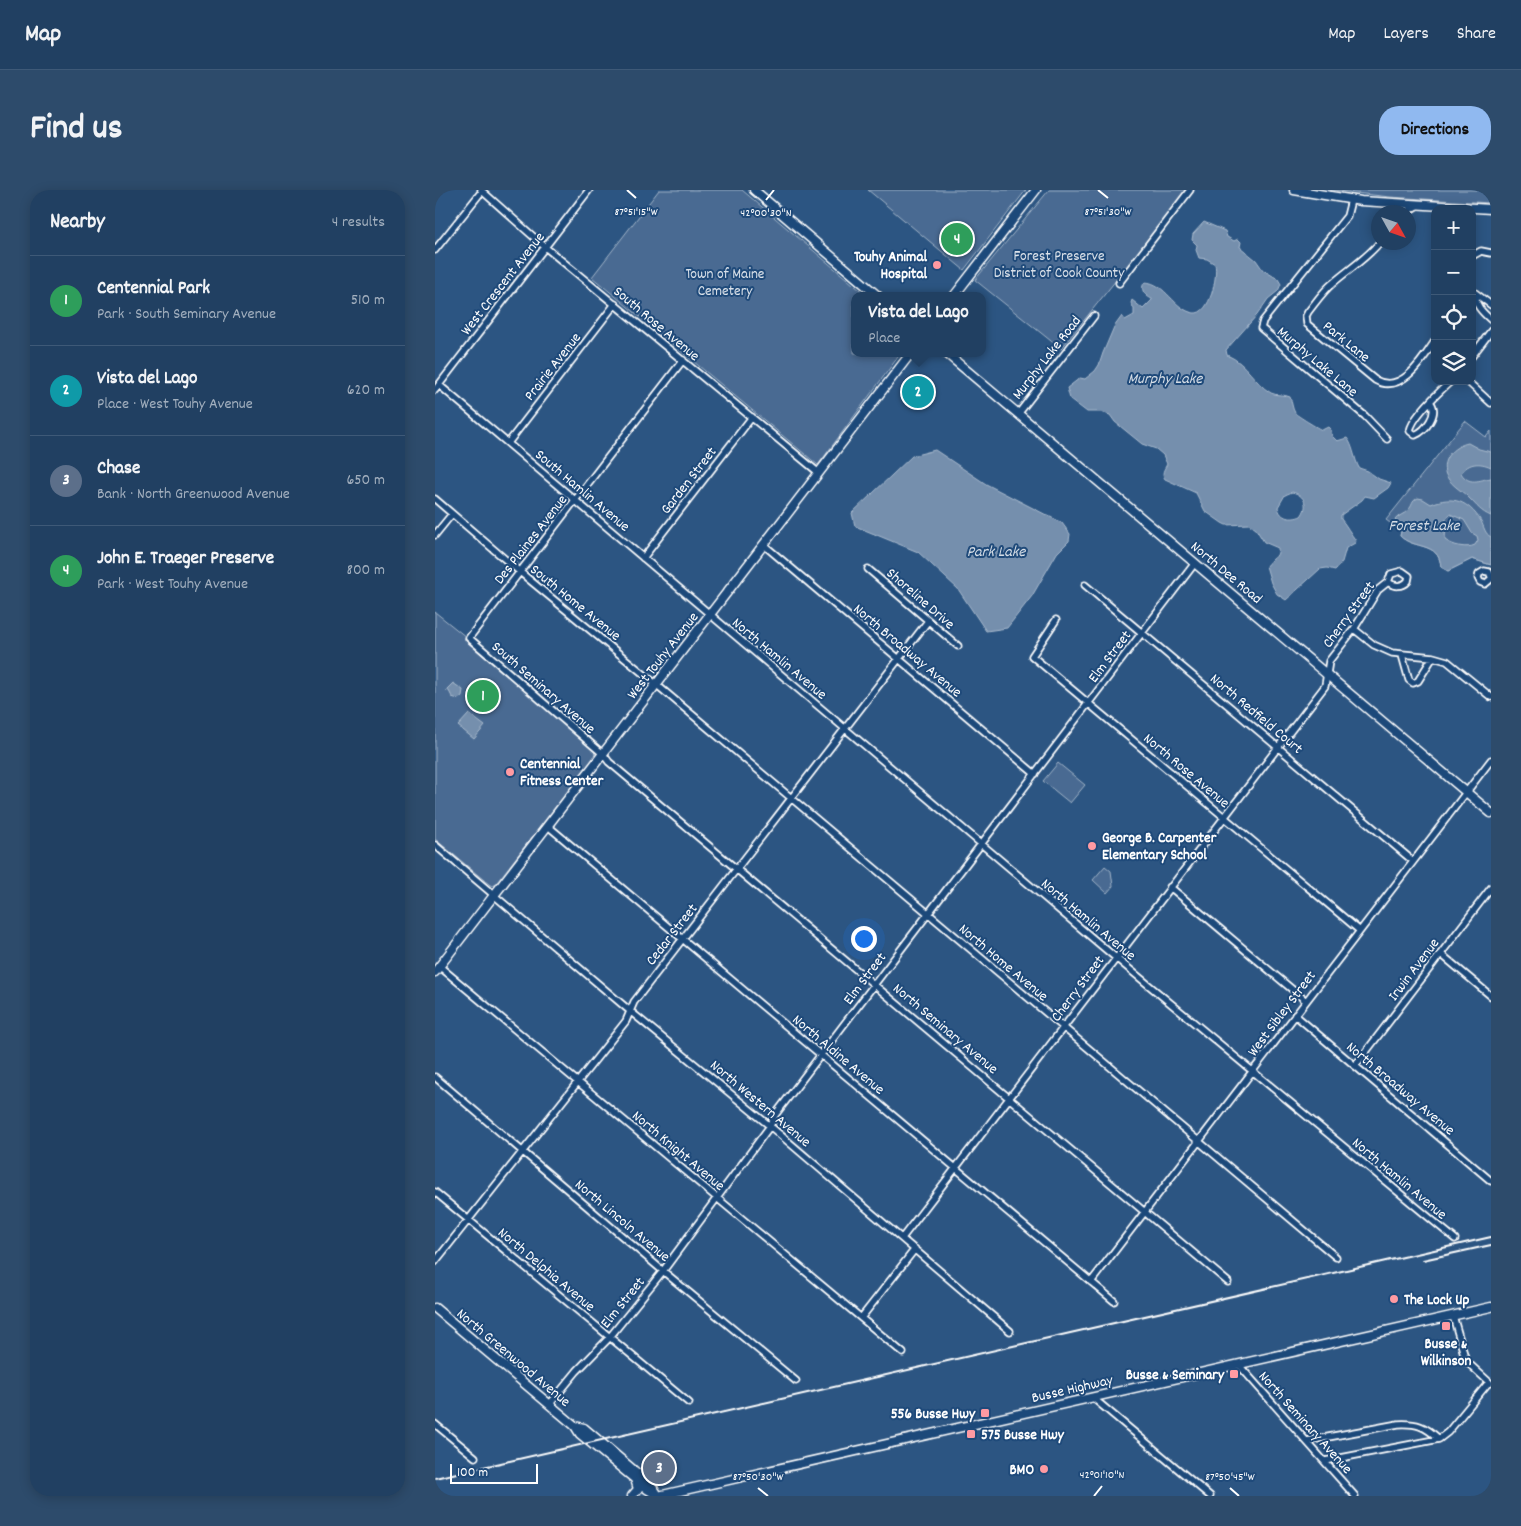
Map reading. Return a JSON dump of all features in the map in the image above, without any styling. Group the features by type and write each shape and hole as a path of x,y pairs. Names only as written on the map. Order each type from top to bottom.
{"main road":[{"path":"754,190 873,292"},
{"path":"957,292 1036,190"},
{"path":"1294,190 1351,200 1491,209"},
{"name":"West Touhy Avenue","path":"437,969 908,357"},
{"name":"North Dee Road","path":"951,357 1491,812"},
{"name":"Busse Highway","path":"659,1496 1491,1307"},
{"name":"North Greenwood Avenue","path":"435,1308 575,1426 580,1434 635,1480 659,1496"},
{"name":"North Greenwood Avenue","path":"575,1426 584,1428 651,1486 659,1496"},
{"path":"632,1496 638,1489 635,1480"},
{"path":"689,1496 700,1486"}],"street":[{"name":"South Rose Avenue","path":"481,190 545,246 819,473"},
{"path":"435,250 481,190"},
{"name":"West Crescent Avenue","path":"437,388 589,190"},
{"path":"1119,283 1190,190"},
{"name":"Murphy Lake Lane","path":"1351,200 1347,216 1263,321 1261,328 1365,416 1387,439"},
{"name":"Park Lane","path":"1373,250 1363,261 1324,291 1308,312 1306,316 1307,324 1375,380 1384,384 1397,381 1412,373 1431,347"},
{"path":"1476,254 1481,251 1491,253"},
{"path":"1476,294 1491,305"},
{"path":"1474,295 1479,310 1491,320"},
{"name":"Prairie Avenue","path":"508,443 615,304"},
{"name":"Murphy Lake Road","path":"1018,414 1094,316"},
{"path":"1476,351 1491,331"},
{"name":"Des Plaines Avenue","path":"469,638 576,502 683,360"},
{"path":"1429,402 1434,408 1434,414 1419,433 1415,435 1410,431 1410,428 1429,402 1447,385"},
{"path":"1471,385 1491,403"},
{"name":"South Hamlin Avenue","path":"437,388 508,443 710,615"},
{"name":"Garden Street","path":"643,558 752,417"},
{"name":"South Home Avenue","path":"435,499 657,685"},
{"path":"435,535 452,514"},
{"name":"North Broadway Avenue","path":"764,545 1035,774"},
{"name":"Elm Street","path":"549,1405 577,1371 609,1338 663,1271 770,1126 775,1115 1195,563"},
{"name":"Shoreline Drive","path":"869,569 958,646"},
{"name":"Cherry Street","path":"902,1238 1325,686 1329,661 1354,629 1378,590 1388,582"},
{"name":"North Redfield Court","path":"1085,585 1413,861"},
{"name":"North Hamlin Avenue","path":"710,615 1252,1072 1455,1239"},
{"name":"North Rose Avenue","path":"1056,620 1032,656 1360,931"},
{"name":"Cedar Street","path":"435,1262 626,1021 634,1002 929,621"},
{"path":"1354,629 1384,650 1402,655 1433,657 1452,664 1491,696"},
{"name":"South Seminary Avenue","path":"469,638 603,754"},
{"path":"1402,655 1409,680 1413,683 1418,681 1433,657"},
{"name":"North Home Avenue","path":"657,685 1336,1257"},
{"name":"North Seminary Avenue","path":"603,754 609,762 1228,1282"},
{"name":"West Sibley Street","path":"1091,1282 1491,760"},
{"name":"North Aldine Avenue","path":"548,826 1114,1301"},
{"name":"North Western Avenue","path":"435,845 630,1011 770,1126 1010,1331"},
{"path":"1170,887 1306,1001"},
{"name":"Irwin Avenue","path":"1355,1066 1491,888"},
{"path":"1441,954 1491,996"},
{"name":"North Knight Avenue","path":"437,969 578,1081 903,1353"},
{"name":"North Broadway Avenue","path":"1295,1015 1491,1181"},
{"name":"North Lincoln Avenue","path":"435,1077 663,1271 796,1381"},
{"name":"North Delphia Avenue","path":"435,1192 689,1403"},
{"path":"861,1318 915,1249"},
{"path":"1325,1461 1439,1439 1448,1432 1490,1383 1466,1361 1453,1316"},
{"name":"North Seminary Avenue","path":"1238,1364 1355,1496"},
{"path":"1092,1398 1210,1496"},
{"path":"1307,1441 1408,1423 1421,1426 1439,1439"},
{"path":"435,1424 475,1458"}],"green space":[{"name":"Town of Maine Cemetery","path":"659,190 742,190 862,292 851,292 851,357 898,357 818,465 592,277"},
{"path":"868,190 1026,190 964,270"},
{"name":"Forest Preserve District of Cook County","path":"1049,190 1188,190 1061,349 975,280"},
{"path":"1330,190 1491,190 1491,203 1390,197"},
{"path":"1465,421 1486,437 1491,431 1491,565 1472,559 1448,571 1441,567 1436,553 1431,549 1406,540 1400,536 1401,531 1386,520"},
{"path":"435,612 466,637 467,642 595,750 594,757 494,886 490,885 435,839"},
{"path":"1058,763 1085,785 1070,803 1043,781"},
{"path":"1105,866 1111,871 1113,886 1107,893 1093,880"}],"water":[{"name":"Murphy Lake","path":"1204,222 1225,231 1227,237 1234,241 1238,239 1241,242 1240,247 1256,260 1263,270 1278,279 1281,284 1278,291 1268,299 1257,315 1226,350 1227,355 1240,363 1259,384 1271,393 1290,397 1295,413 1312,425 1322,430 1328,427 1331,430 1332,436 1337,441 1347,438 1359,468 1391,483 1388,488 1374,498 1365,496 1341,515 1341,519 1356,541 1346,548 1342,562 1335,570 1320,569 1286,600 1277,594 1271,583 1266,566 1278,554 1278,548 1264,542 1256,529 1249,524 1226,525 1205,511 1196,493 1165,479 1163,473 1167,464 1163,455 1156,449 1142,444 1115,422 1110,415 1101,412 1087,412 1070,399 1067,388 1080,378 1085,379 1095,371 1114,327 1122,316 1125,320 1134,315 1132,300 1143,309 1152,300 1143,290 1145,282 1159,287 1187,311 1200,312 1204,308 1212,294 1216,270 1215,264 1207,259 1199,258 1196,250 1197,245 1192,240 1193,234","holes":["1292,492 1303,498 1305,508 1301,516 1287,518 1281,514 1278,507 1285,495"]},
{"path":"1468,443 1479,449 1491,452 1491,467 1475,464 1464,469 1461,473 1467,480 1471,481 1491,478 1491,516 1482,511 1452,484 1445,471 1444,465 1452,451"},
{"name":"Park Lake","path":"935,450 986,484 1062,523 1070,534 1069,541 1057,553 1032,596 1007,628 986,631 958,589 918,552 855,526 852,513 912,456"},
{"name":"Forest Lake","path":"1416,499 1423,499 1431,504 1439,501 1453,500 1465,504 1471,509 1491,537 1491,565 1472,559 1448,571 1441,567 1436,553 1431,549 1412,543 1400,536 1402,528 1395,520 1410,508","holes":["1450,514 1464,520 1472,533 1477,536 1478,540 1475,545 1468,547 1460,546 1445,540 1446,519"]},
{"path":"453,683 463,690 462,696 458,699 452,697 449,691 446,690"},
{"path":"469,714 485,726 474,739 458,726"}],"railway":[{"path":"435,1478 1491,1237"},
{"path":"1423,1260 1491,1245"}],"place":[{"name":"John E. Traeger Preserve","path":"957,239"},
{"name":"Touhy Animal Hospital","path":"937,265"},
{"name":"Vista del Lago","path":"918,392"},
{"name":"Centennial Park","path":"483,696"},
{"name":"Centennial Fitness Center","path":"510,772"},
{"name":"George B. Carpenter Elementary School","path":"1092,846"},
{"name":"The Lock Up","path":"1394,1299"},
{"name":"Busse & Wilkinson","path":"1446,1326"},
{"name":"Busse & Seminary","path":"1234,1374"},
{"name":"556 Busse Hwy","path":"985,1413"},
{"name":"575 Busse Hwy","path":"971,1434"},
{"name":"Chase","path":"659,1468"},
{"name":"BMO","path":"1044,1469"}]}
